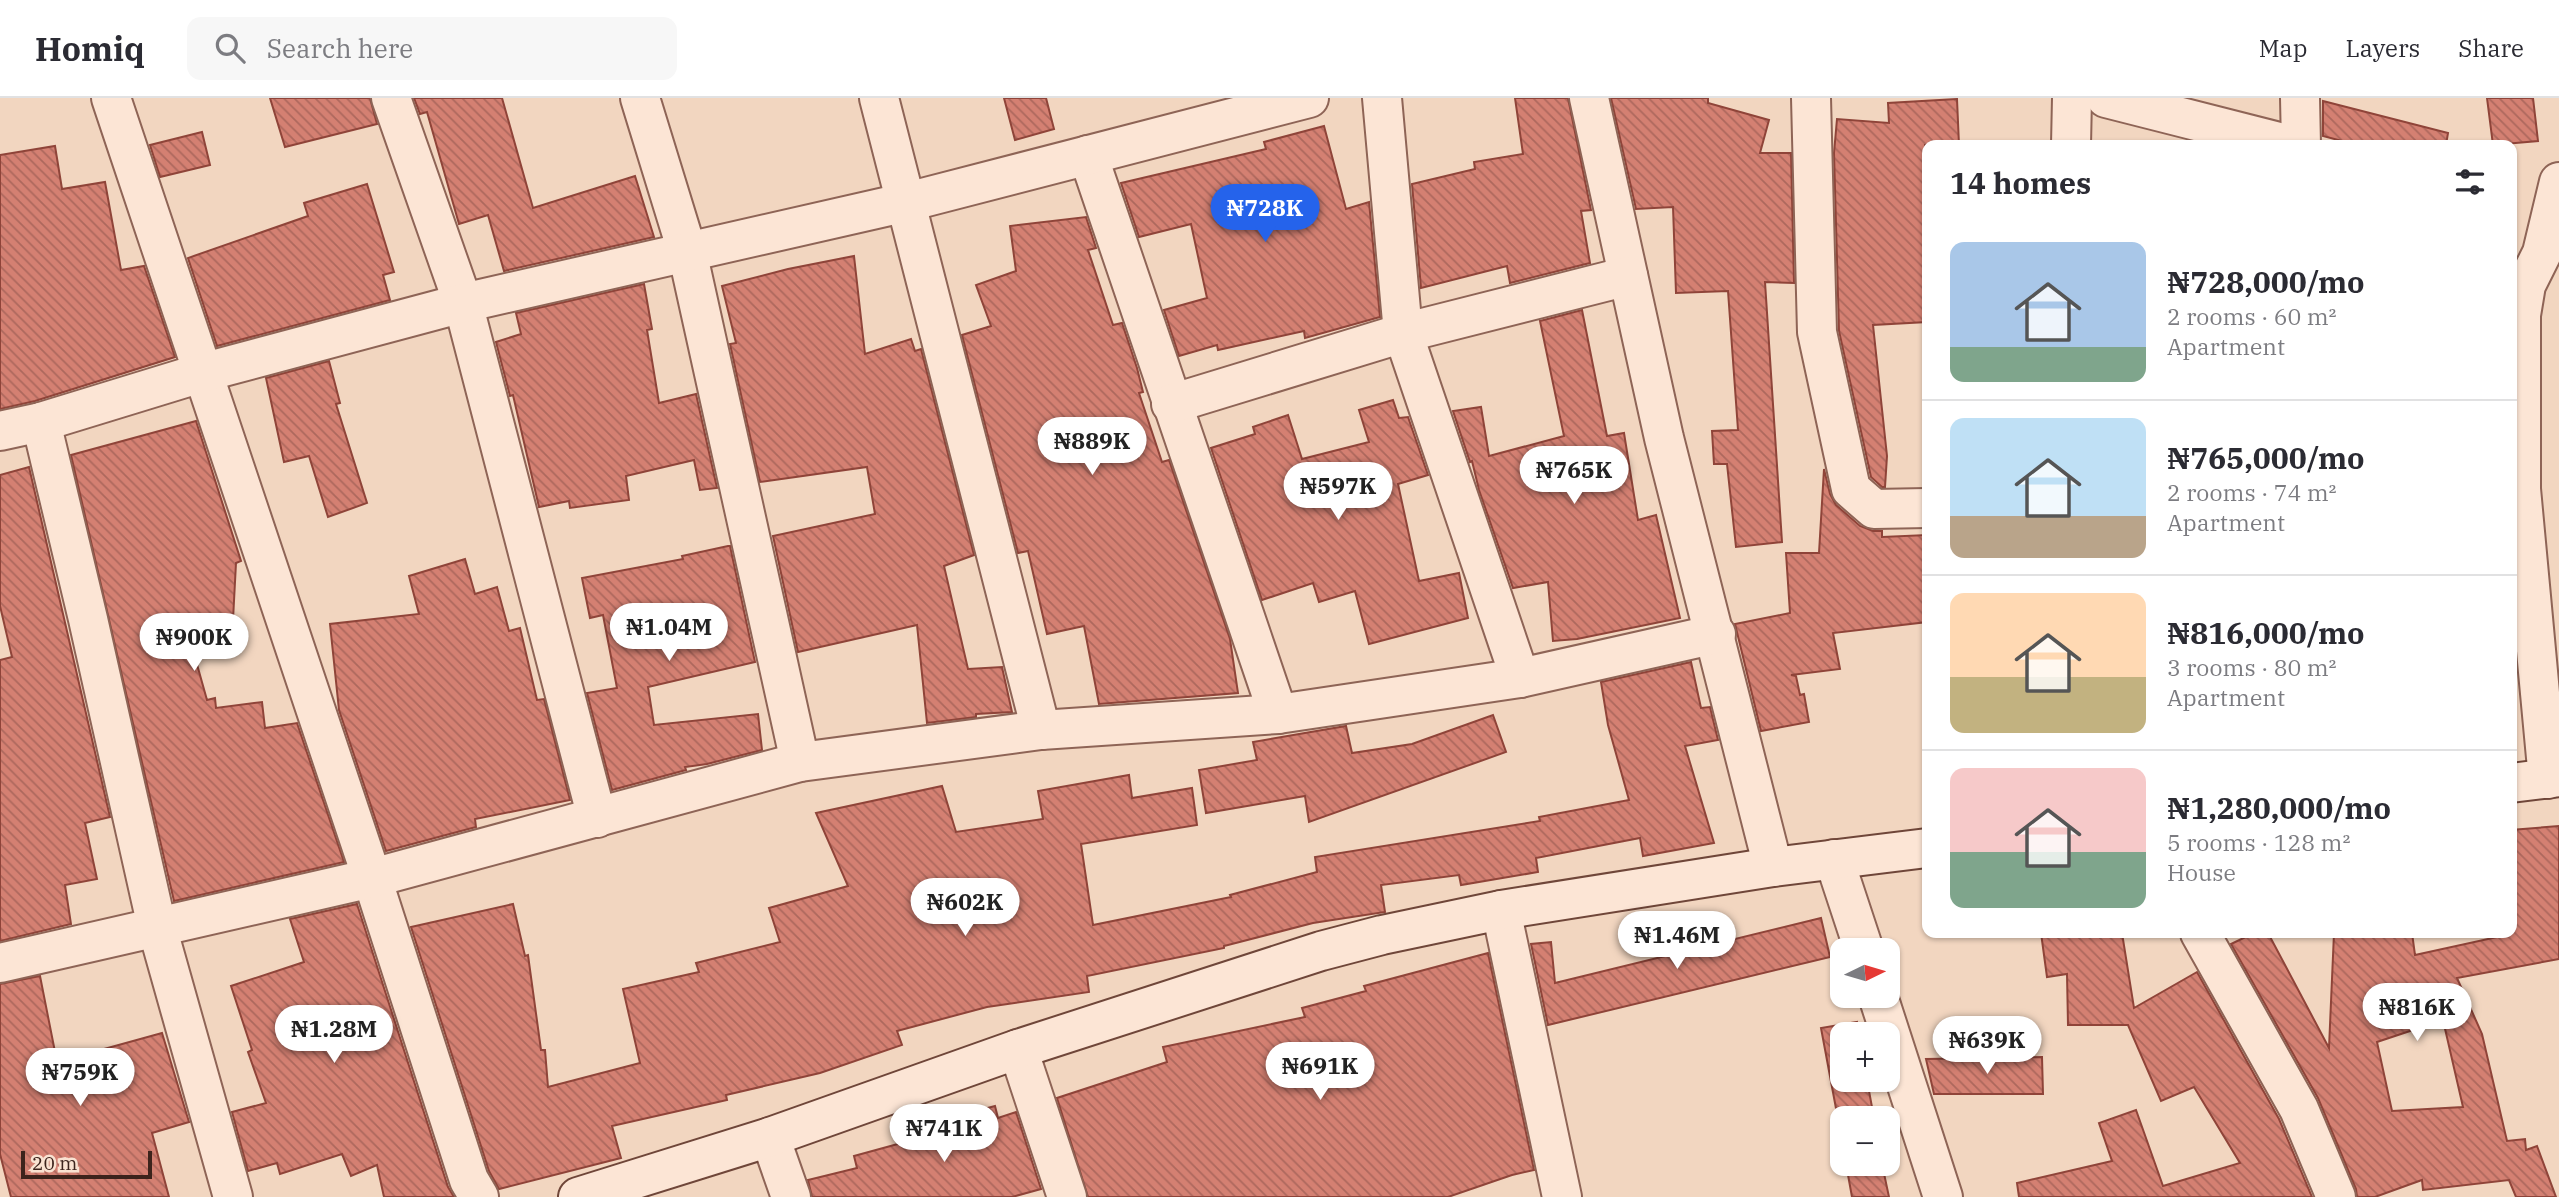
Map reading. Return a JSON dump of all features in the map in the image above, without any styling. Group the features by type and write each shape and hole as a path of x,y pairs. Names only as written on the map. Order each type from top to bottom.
{"street":[{"path":"111,98 470,1180 479,1197"},
{"path":"391,98 463,303 597,818"},
{"path":"640,98 687,251 800,762"},
{"path":"879,98 1041,730"},
{"path":"0,431 41,422 201,373 463,303 906,202 1309,98"},
{"path":"1382,98 1404,333 1520,678"},
{"path":"1589,98 1664,439 1716,634 1773,867"},
{"path":"1811,98 1817,332 1851,489 1874,509 1922,508"},
{"path":"2071,140 2072,98"},
{"path":"2106,98 2271,140"},
{"path":"2300,98 2301,140"},
{"path":"1088,155 1278,714"},
{"path":"2517,454 2521,315 2526,285 2559,183"},
{"path":"1171,404 1404,333 1628,276"},
{"path":"41,422 156,927 233,1197"},
{"path":"2517,502 2539,780"},
{"path":"0,963 372,878 800,762 1041,730 1278,714 1520,678 1716,634"},
{"path":"578,1197 770,1137 1018,1049 1321,951 1382,934 1501,910 1773,867 1922,849"},
{"path":"1834,859 1860,938"},
{"path":"1501,910 1562,1197"},
{"path":"2203,938 2299,1109 2336,1197"},
{"path":"1882,1008 1943,1197"},
{"path":"1018,1049 1067,1197"},
{"path":"770,1137 791,1197"}],"building":[{"path":"270,98 370,98 377,124 285,147"},
{"path":"414,98 502,98 533,208 635,176 654,237 504,271 488,215 459,224 427,112 420,114"},
{"path":"1004,98 1046,98 1054,129 1015,140"},
{"path":"1515,98 1568,98 1591,210 1581,211 1590,263 1510,283 1507,266 1421,288 1412,184 1475,169 1474,162 1523,154"},
{"path":"1611,98 1708,98 1708,103 1769,120 1760,153 1791,153 1794,283 1765,282 1782,542 1736,547 1727,464 1714,464 1712,431 1738,430 1728,291 1676,293 1673,207 1636,209"},
{"path":"2487,98 2533,98 2538,141 2517,143 2517,140 2492,140"},
{"path":"1957,99 1959,140 1922,140 1922,322 1873,325 1887,456 1885,487 1882,487 1871,477 1839,331 1834,153 1837,119 1889,123 1888,103"},
{"path":"2323,101 2448,133 2447,140 2338,140 2323,136"},
{"path":"1324,126 1346,209 1369,202 1380,317 1305,338 1304,331 1218,350 1217,345 1179,356 1164,310 1207,298 1191,224 1139,237 1121,183 1266,149 1264,142"},
{"path":"202,132 210,165 160,177 150,145"},
{"path":"55,146 62,189 105,182 121,270 144,266 175,357 35,401 0,409 0,155"},
{"path":"367,184 394,272 383,275 390,300 217,346 188,258 308,216 304,203"},
{"path":"1086,217 1096,248 1088,250 1113,325 1122,323 1143,392 1139,393 1162,462 1169,460 1230,639 1238,693 1099,704 1084,626 1047,634 1028,551 1018,553 962,335 991,326 976,285 1016,271 1010,226"},
{"path":"854,256 865,354 911,339 915,351 921,349 974,555 944,566 968,669 1002,667 1012,712 976,714 976,717 927,723 917,625 798,652 773,536 875,514 867,467 760,482 730,344 736,343 722,286"},
{"path":"644,284 652,329 647,330 659,403 696,394 717,488 700,490 694,460 626,476 629,500 570,508 569,501 539,507 513,395 510,396 496,342 521,334 516,313"},
{"path":"1582,310 1607,436 1624,433 1638,520 1656,515 1680,618 1577,639 1553,641 1548,582 1513,588 1453,411 1481,407 1489,456 1564,436 1540,321"},
{"path":"329,361 340,403 336,404 367,503 328,517 309,456 284,462 266,378"},
{"path":"1393,400 1399,418 1408,417 1428,475 1398,484 1419,581 1459,573 1468,618 1369,644 1355,591 1319,602 1313,583 1262,600 1211,448 1255,434 1253,427 1288,415 1302,459 1369,442 1359,410"},
{"path":"196,421 241,561 236,563 233,620 184,618 207,700 215,698 216,708 262,702 265,728 297,723 344,862 174,901 71,455"},
{"path":"29,467 110,817 85,823 97,879 65,885 71,924 0,941 0,660 12,657 0,606 0,475"},
{"path":"1824,469 1830,494 1836,505 1860,526 1882,531 1882,537 1922,535 1922,623 1833,633 1840,669 1791,675 1796,676 1800,695 1804,694 1809,722 1761,731 1735,624 1790,613 1786,553 1819,553"},
{"path":"730,546 755,662 648,687 654,725 758,714 762,750 685,767 686,770 612,790 587,693 617,688 603,615 590,618 582,578 683,559 682,556"},
{"path":"465,559 475,594 497,587 509,631 520,628 537,700 544,699 570,800 475,819 476,827 386,851 339,710 330,624 419,614 409,576"},
{"path":"1691,662 1701,708 1710,707 1718,740 1685,746 1714,843 1643,856 1640,838 1536,858 1538,872 1461,885 1459,875 1381,885 1385,912 1313,923 1224,948 1087,976 1089,992 987,1007 897,1031 902,1045 820,1073 726,1095 727,1100 612,1126 621,1158 499,1189 489,1171 411,927 513,904 525,956 528,955 541,1050 545,1050 548,1087 640,1063 623,989 699,972 696,963 780,942 769,908 848,886 816,813 942,786 956,832 1043,819 1038,791 1129,775 1132,798 1192,788 1197,825 1081,844 1093,925 1231,897 1230,895 1317,872 1315,857 1540,821 1539,817 1629,800 1608,725 1601,682"},
{"path":"1493,715 1506,752 1309,822 1305,796 1206,813 1199,770 1257,760 1253,742 1346,726 1352,753 1412,744"},
{"path":"2559,826 2559,959 2457,978 2482,1034 2507,1141 2525,1139 2526,1150 2537,1146 2556,1197 2516,1197 2509,1180 2423,1190 2422,1180 2375,1197 2357,1197 2318,1098 2231,944 2244,938 2271,938 2329,1048 2334,938 2413,938 2415,955 2493,938 2517,938 2517,830","holes":["2443,1020 2463,1107 2392,1111 2377,1042"]},
{"path":"357,904 448,1187 454,1197 384,1197 377,1165 351,1176 342,1154 280,1174 277,1163 248,1171 232,1112 266,1103 248,1052 252,1050 231,986 304,962 290,919"},
{"path":"1821,918 1830,957 1548,1025 1531,944 1551,942 1555,983"},
{"path":"2042,938 2123,938 2134,1008 2197,972 2279,1119 2312,1197 2019,1197 2017,1183 2112,1161 2099,1123 2136,1110 2163,1186 2240,1163 2194,1087 2161,1101 2128,1025 2068,1025 2067,974 2047,977"},
{"path":"1488,953 1534,1170 1448,1197 1088,1197 1057,1098 1167,1062 1163,1047 1305,1017 1302,1008 1366,991 1364,986"},
{"path":"40,976 57,1062 162,1033 189,1122 152,1133 169,1197 11,1197 0,1154 0,984"},
{"path":"1830,1026 1830,1076 1821,1028"},
{"path":"2042,1057 2043,1094 1934,1094 1926,1059"},
{"path":"1833,1092 1869,1092 1872,1106 1836,1106"},
{"path":"995,1106 998,1118 1016,1112 1041,1189 1012,1197 812,1197 808,1180 857,1168 854,1156 949,1130 946,1119"},
{"path":"1848,1176 1885,1176 1889,1197 1852,1197"}]}
